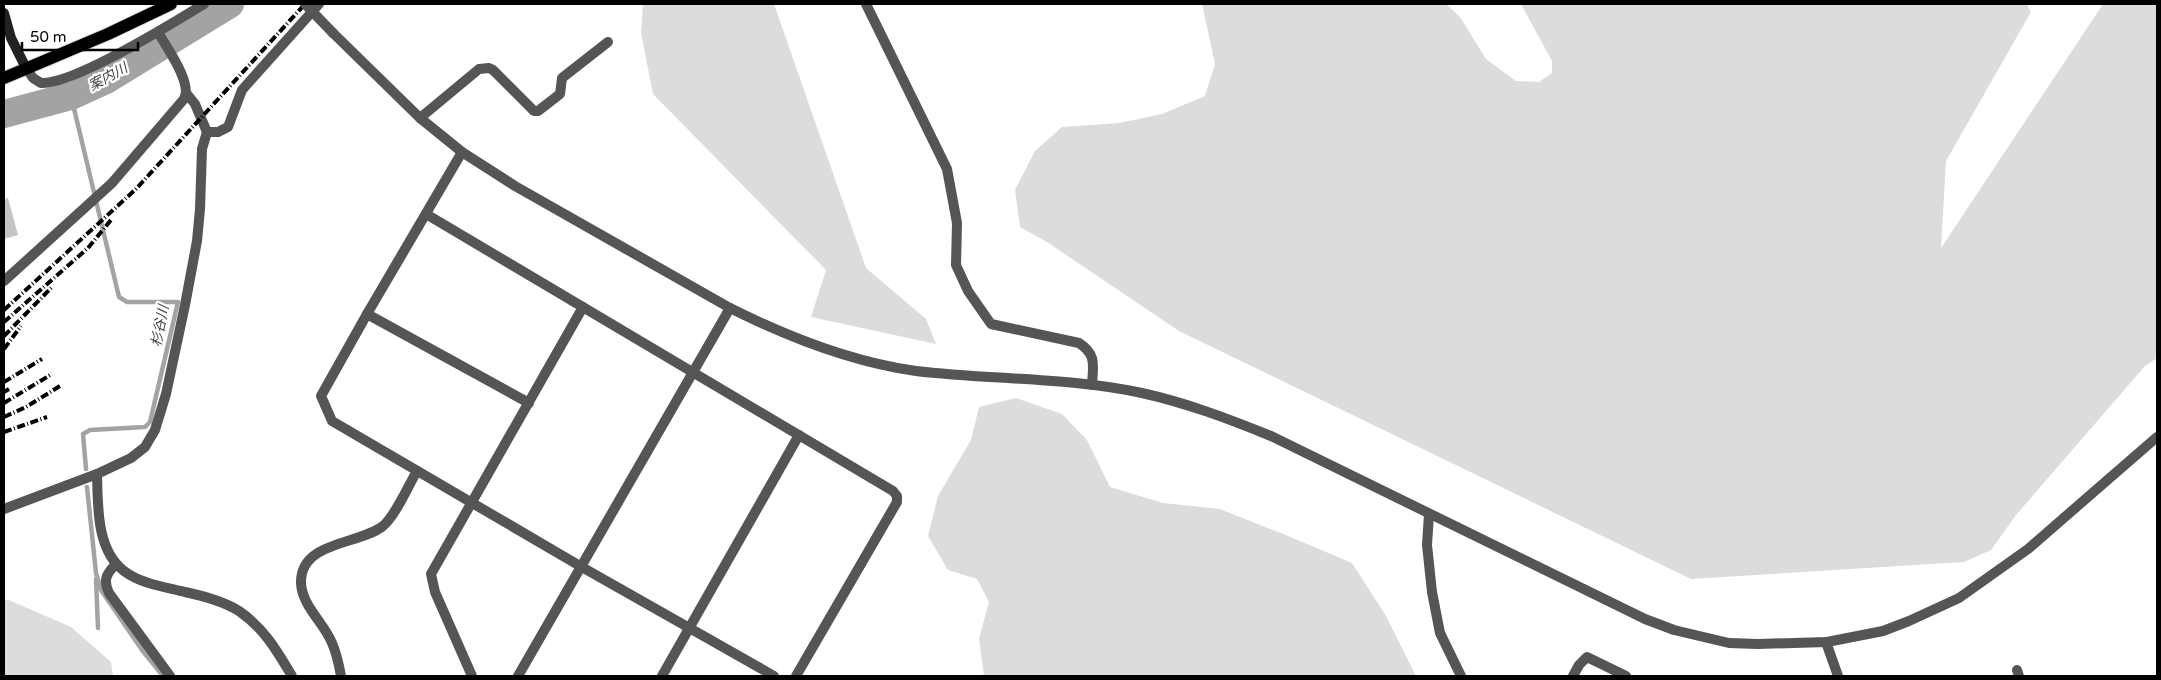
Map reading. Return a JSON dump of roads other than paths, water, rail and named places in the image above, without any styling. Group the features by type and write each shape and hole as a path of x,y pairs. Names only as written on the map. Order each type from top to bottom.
{"main road":[{"path":"4,78 108,34 171,4"},
{"path":"4,13 11,38 26,68"}],"street":[{"path":"26,68 37,82 52,83 160,36 204,4"},
{"path":"305,4 420,118 462,152 515,186 730,308 792,337 827,350 914,370 967,376 1092,385 1141,393 1216,414 1271,436 1609,602 1674,630 1729,642 1758,644 1826,642 1883,631 1926,614 1959,598 2028,549 2157,437"},
{"path":"207,132 218,132 228,127 242,90 319,4"},
{"path":"866,4 947,170 957,223 956,265 968,291 991,324 1079,343 1088,349 1092,356 1093,364 1092,385"},
{"path":"4,508 97,474 139,452 150,441 156,430 168,387 198,241 202,149 207,132 195,104 187,94 186,84 160,36"},
{"path":"420,118 478,69 486,68 493,70 534,111 538,111 560,94 562,78 608,42"},
{"path":"4,281 112,183 180,106 187,94"},
{"path":"462,152 367,314 322,396 332,421 580,566 774,676"},
{"path":"426,214 893,491 897,496 897,502 796,676"},
{"path":"472,676 435,592 431,574 583,307"},
{"path":"518,676 730,308"},
{"path":"367,314 528,403"},
{"path":"662,676 799,435"},
{"path":"342,676 332,642 306,601 301,583 303,574 307,564 321,550 368,535 383,526 417,471"},
{"path":"97,474 99,516 103,537 116,564 136,578 209,598 239,611 263,631 287,674"},
{"path":"1429,514 1427,545 1432,592 1440,633 1462,676"},
{"path":"116,564 108,572 106,578 109,593 170,676"},
{"path":"1826,642 1838,676"},
{"path":"1573,676 1579,665 1587,657 1626,676"}],"waterway":[{"name":"案内川","path":"4,114 71,96 106,80 230,4"},
{"name":"杉谷川","path":"71,96 119,297 127,302 178,302 150,422 145,427 90,430 83,434 86,469"},
{"name":"杉谷川","path":"87,487 96,573 101,590 142,650 163,676"},
{"path":"96,579 98,628"}],"railway":[{"path":"4,310 136,189 305,4"},
{"path":"4,322 88,248 111,220"},
{"path":"4,336 52,287"},
{"path":"4,349 21,326"},
{"path":"4,382 42,359"},
{"path":"4,403 52,374"},
{"path":"4,417 26,407 60,386"},
{"path":"4,392 9,389"},
{"path":"4,432 47,417"}]}
